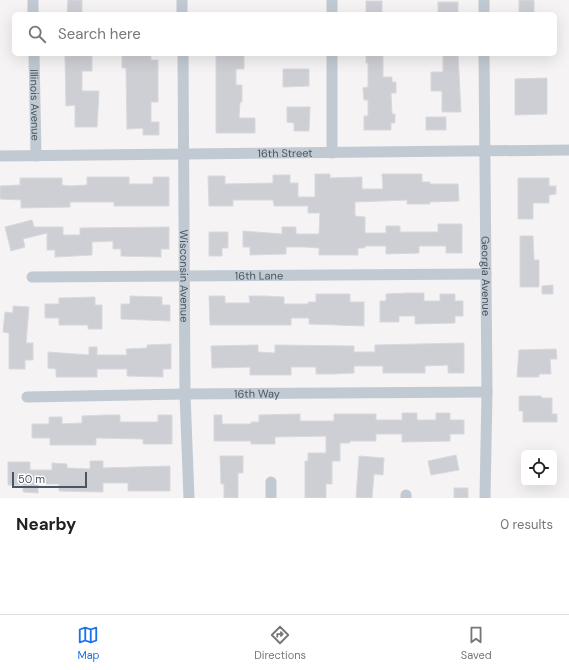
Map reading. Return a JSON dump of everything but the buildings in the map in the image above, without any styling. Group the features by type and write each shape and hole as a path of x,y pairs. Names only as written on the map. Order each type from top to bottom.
{"street":[{"path":"33,0 33,12"},
{"path":"182,0 182,12"},
{"path":"332,0 332,12"},
{"path":"484,0 484,12"},
{"name":"Illinois Avenue","path":"34,56 36,156"},
{"name":"Wisconsin Avenue","path":"183,56 185,394 189,498"},
{"path":"332,56 332,152"},
{"name":"Georgia Avenue","path":"484,56 486,151 486,498"},
{"name":"16th Street","path":"0,156 569,150"},
{"name":"16th Lane","path":"32,277 486,274"},
{"name":"16th Way","path":"27,397 185,394 487,392"},
{"path":"271,482 271,498"}]}
